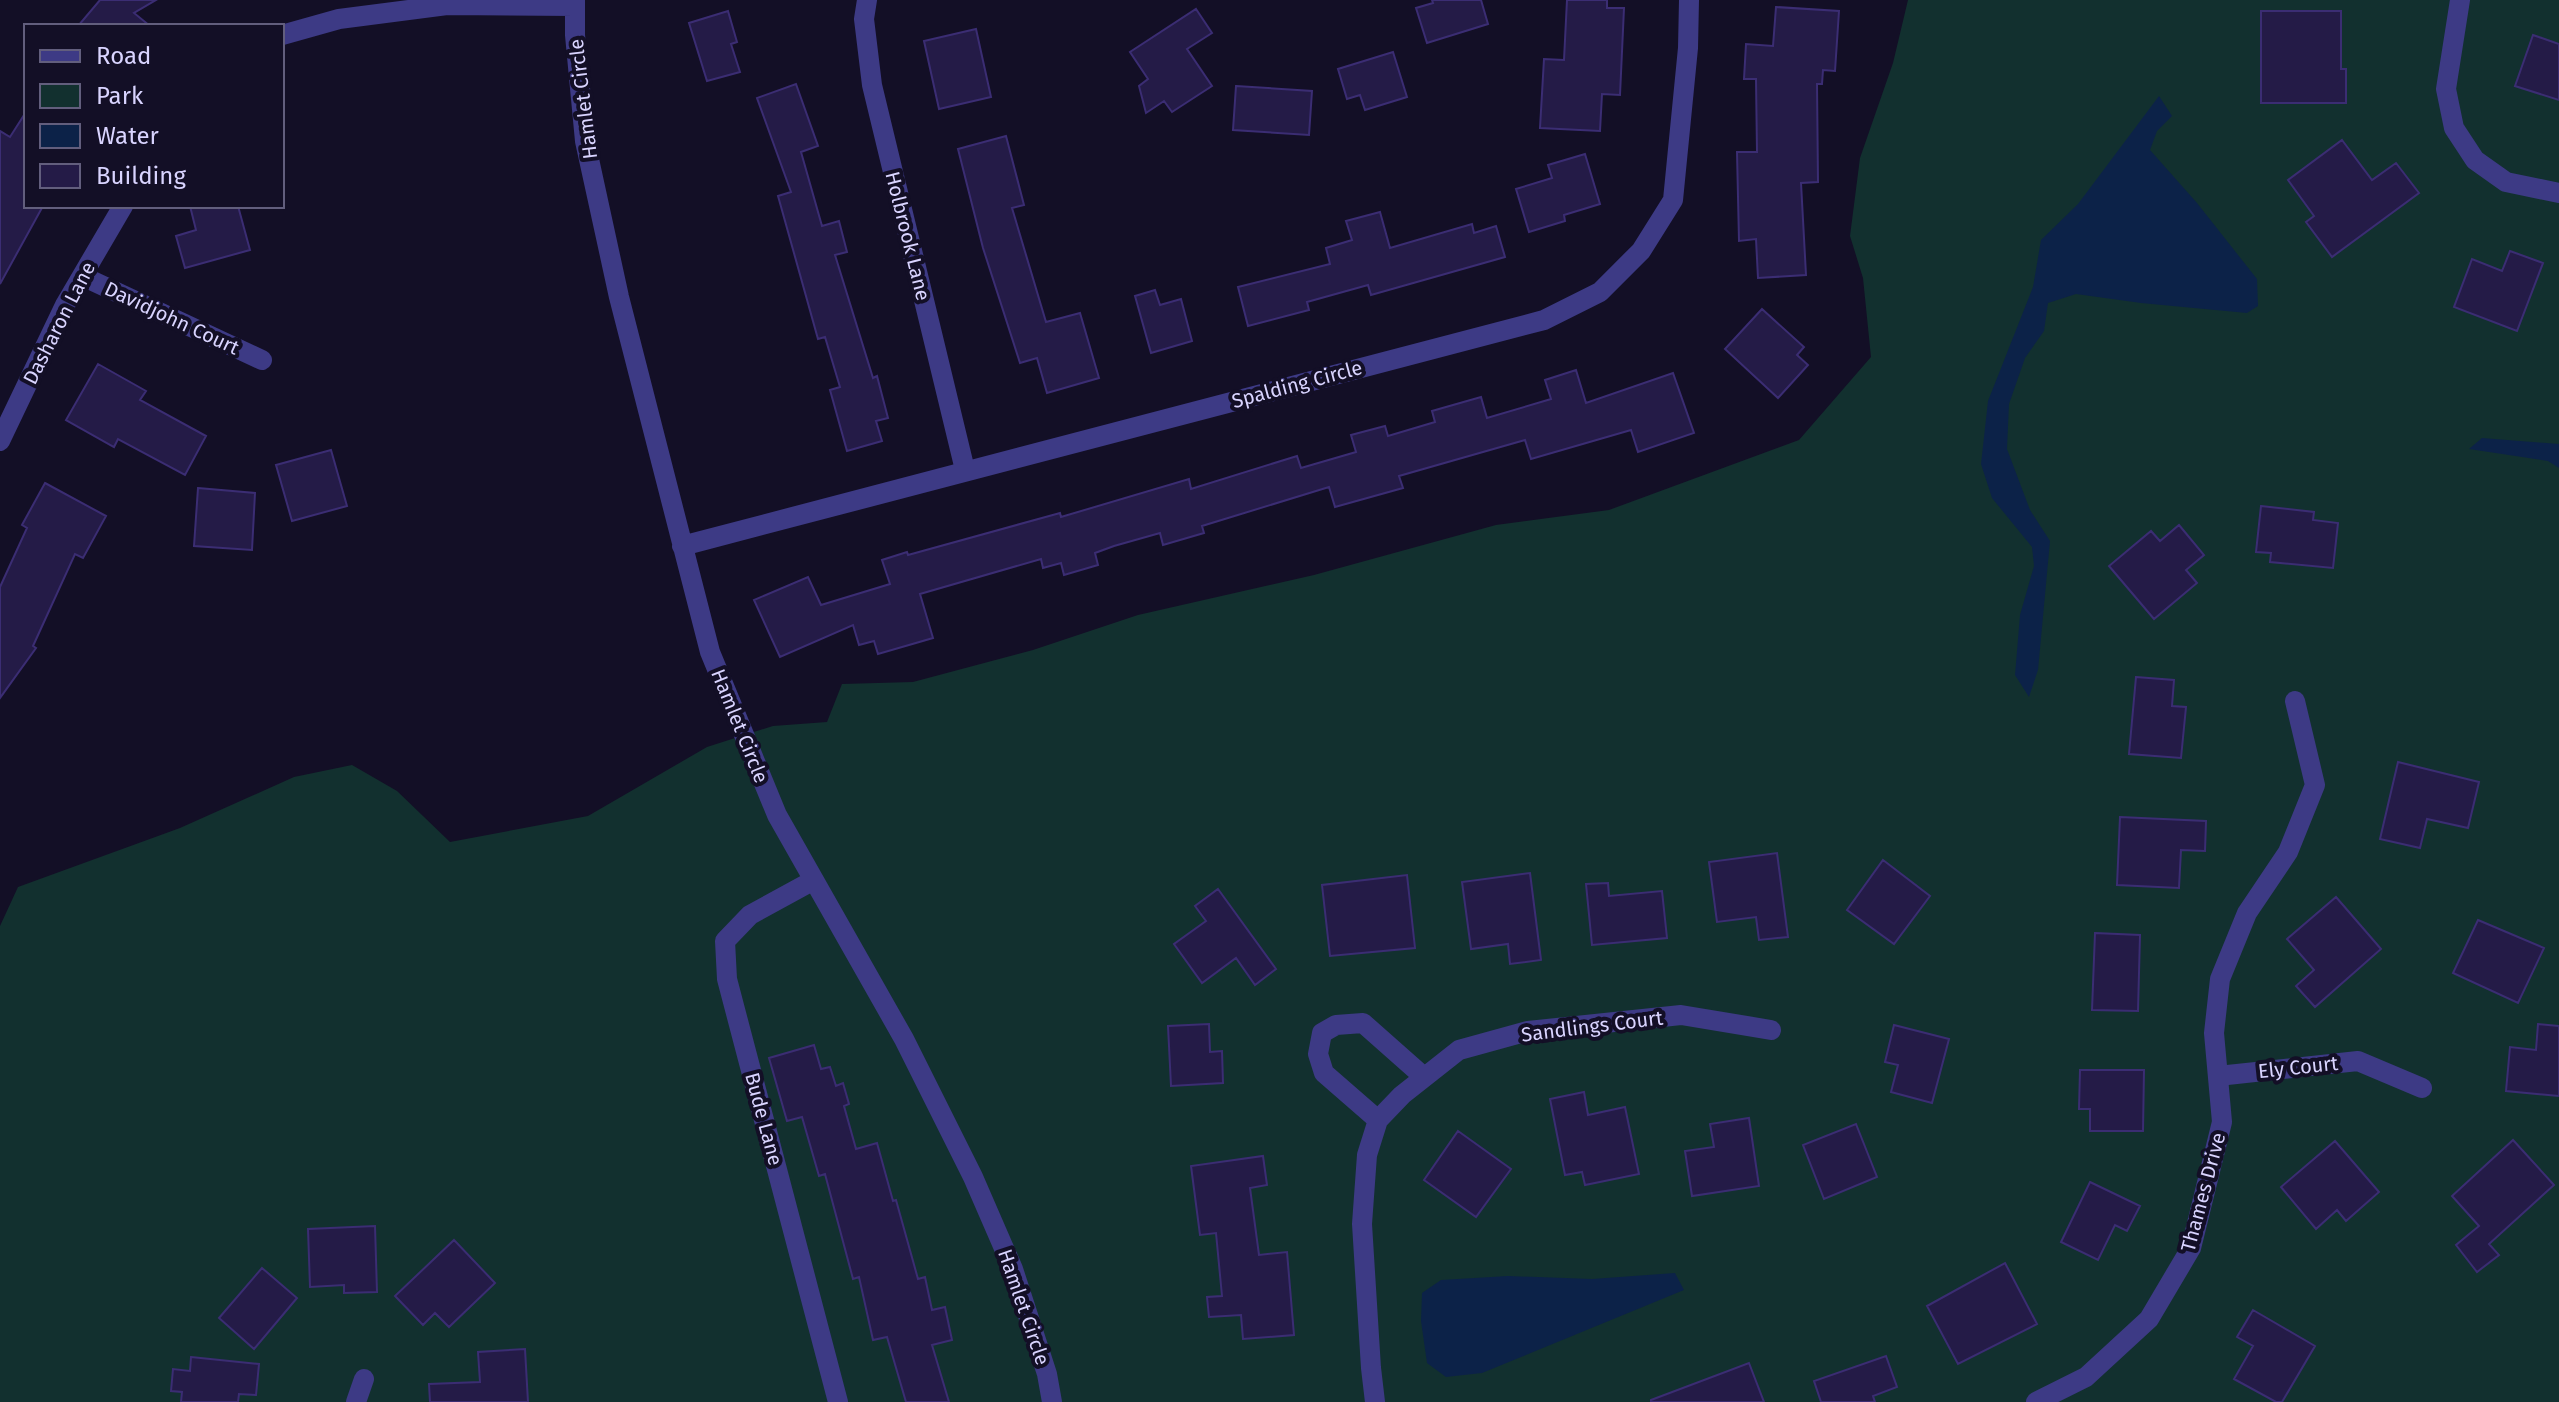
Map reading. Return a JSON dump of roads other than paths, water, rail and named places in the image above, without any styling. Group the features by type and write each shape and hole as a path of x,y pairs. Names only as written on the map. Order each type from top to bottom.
{"street":[{"name":"Holbrook Lane","path":"867,0 864,19 872,85 965,470"},
{"name":"Spalding Circle","path":"682,546 1544,320 1600,292 1641,251 1673,200 1688,48 1689,0"},
{"path":"2460,0 2446,89 2454,128 2475,160 2506,182 2559,193"},
{"path":"284,34 339,19 447,5 575,3"},
{"name":"Hamlet Circle","path":"575,3 585,141 619,297 710,652 777,815 904,1039 973,1177 1013,1269 1047,1374 1052,1402"},
{"name":"Dasharon Lane","path":"0,441 65,305 122,208"},
{"name":"Davidjohn Court","path":"82,276 262,360"},
{"name":"Thames Drive","path":"2036,1402 2086,1377 2149,1319 2191,1248 2222,1122 2214,1033 2220,979 2247,913 2288,852 2315,785 2295,701"},
{"name":"Bude Lane","path":"814,880 750,915 725,941 727,979 838,1402"},
{"name":"Sandlings Court","path":"1375,1402 1362,1224 1367,1155 1378,1120 1402,1095 1459,1050 1528,1031 1681,1015 1771,1030"},
{"path":"1378,1120 1324,1073 1318,1054 1322,1033 1336,1025 1363,1023 1424,1077"},
{"name":"Ely Court","path":"2218,1076 2358,1061 2422,1088"},
{"path":"356,1402 364,1379"}],"water":[{"path":"2159,96 2172,116 2157,131 2150,150 2257,279 2258,306 2247,313 2076,294 2048,303 2044,331 2025,358 2009,404 2007,449 2030,510 2050,541 2038,670 2029,697 2015,675 2020,615 2034,566 2032,547 1992,498 1981,464 1988,401 2033,287 2041,240 2078,204"},
{"path":"2482,438 2559,444 2559,468 2548,461 2469,449"},
{"path":"1675,1273 1684,1290 1482,1373 1446,1377 1427,1363 1421,1321 1422,1293 1441,1280 1508,1276 1592,1279"}]}
